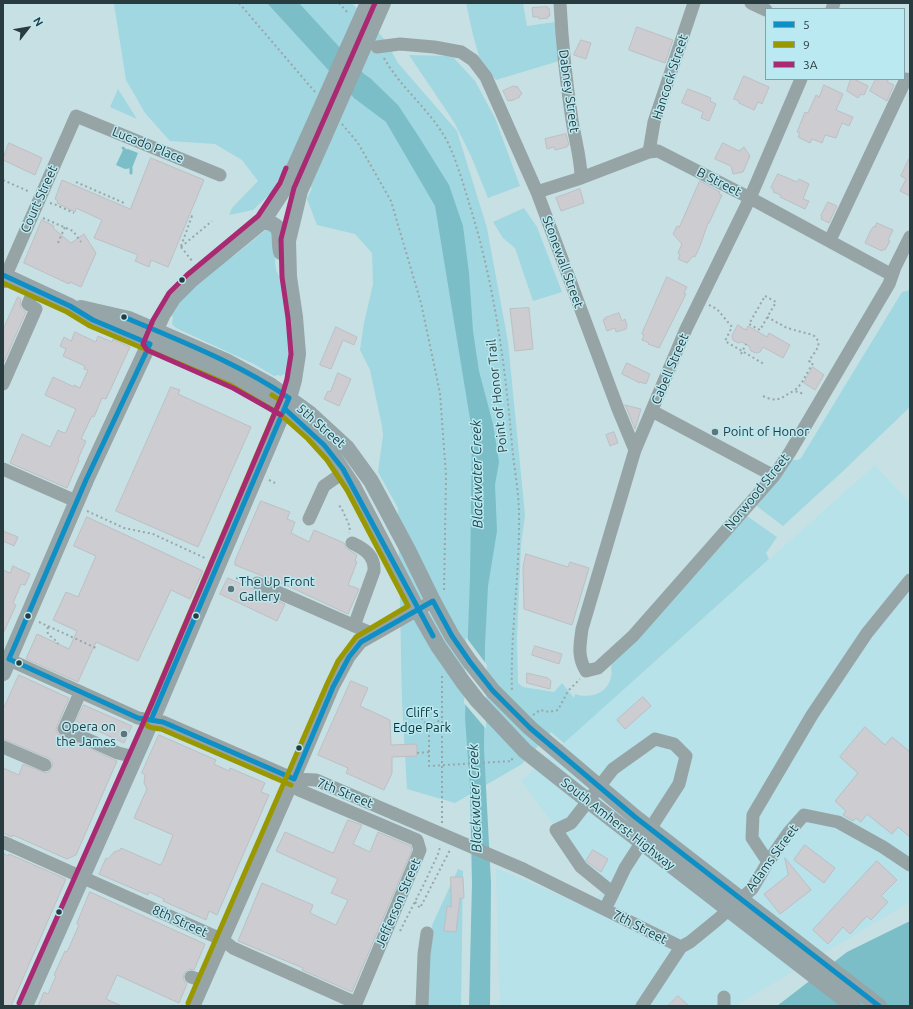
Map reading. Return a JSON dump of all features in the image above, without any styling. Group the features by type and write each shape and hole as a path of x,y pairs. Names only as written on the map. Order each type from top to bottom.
{"main road":[{"path":"25,1006 81,876 135,757 287,404 294,380 298,354 295,317 289,277 288,241 293,188 368,3"},
{"path":"5,663 82,506 86,480 164,314 174,298 191,280 263,221 293,188 383,3"},
{"path":"263,221 273,223 277,226 280,233 280,244 283,260 289,277"},
{"name":"5th Street","path":"4,278 70,306 109,313 129,319 153,337 226,361 270,385 324,445 344,472 418,609"},
{"name":"5th Street","path":"287,404 309,413 347,448 371,481 408,550 438,600"},
{"name":"South Amherst Highway","path":"438,600 452,636 470,662 493,691 530,728 635,817 879,1006"},
{"name":"South Amherst Highway","path":"418,609 438,646 463,682 487,710 526,750 578,793 853,1006"}],"street":[{"name":"Dabney Street","path":"560,3 563,55 572,122 581,167 581,178"},
{"name":"Hancock Street","path":"649,152 654,122 694,3"},
{"path":"751,3 765,10"},
{"name":"Stonewall Street","path":"377,47 400,44 434,47 461,52 473,60 486,77 537,192 618,409 635,450"},
{"name":"Cabell Street","path":"586,671 579,651 582,629 635,450 686,329 750,198 801,80"},
{"path":"830,240 907,80"},
{"name":"Lucado Place","path":"76,116 220,175"},
{"name":"Court Street","path":"4,278 76,116"},
{"name":"B Street","path":"649,152 658,151 830,240 892,275"},
{"path":"537,192 581,178 649,152"},
{"name":"Norwood Street","path":"586,671 598,668 633,636 774,476 889,284 910,237"},
{"path":"3,384 36,309 28,304 34,290"},
{"path":"652,411 774,476"},
{"path":"3,468 82,506"},
{"path":"309,519 324,486 344,472"},
{"path":"350,540 368,553 372,558 374,567 374,571 354,626"},
{"path":"768,862 752,838 753,815 812,715 867,633 910,580"},
{"path":"257,583 373,634"},
{"path":"194,1006 333,687 344,665 361,642 390,624 438,600"},
{"name":"7th Street","path":"5,663 138,718 163,722 294,778 316,780 523,869 681,947"},
{"path":"80,693 64,729 118,753 135,757"},
{"path":"605,909 626,868 679,784 686,756 674,744 655,739 613,769 571,823 556,830 581,867 613,893"},
{"path":"3,747 44,765"},
{"name":"Jefferson Street","path":"294,778 299,790 418,840 420,850 355,1005"},
{"name":"Adams Street","path":"642,1006 681,947 690,942 717,920 752,889 768,862 789,832 804,815 838,822 883,847 910,865"},
{"name":"8th Street","path":"3,842 222,940 233,948 355,1005"},
{"path":"422,1006 424,954 427,933"},
{"path":"190,977 204,981"}],"path":[{"path":"239,3 315,92"},
{"path":"340,3 350,14"},
{"name":"Point of Honor Trail","path":"377,47 392,72 418,100 447,143 461,178 478,230 496,312 509,409 519,514 512,692"},
{"path":"339,120 358,142 392,201 421,304 440,393 446,476 438,600"},
{"path":"3,180 34,193"},
{"path":"76,182 124,203"},
{"path":"47,203 54,204 74,213"},
{"path":"180,247 192,216 194,217"},
{"path":"41,217 73,231 81,242"},
{"path":"180,247 212,221"},
{"path":"68,229 70,225"},
{"path":"58,244 65,227"},
{"path":"180,247 195,264"},
{"path":"765,296 776,302 768,317 760,330 749,324 765,296"},
{"path":"713,307 717,309 732,327 725,341 764,364"},
{"path":"763,396 769,399 778,400 794,391 802,384 813,363 809,361 817,350 818,342 813,335 787,328 768,317"},
{"path":"741,354 746,344"},
{"path":"794,391 798,391 803,394"},
{"path":"268,480 275,483"},
{"path":"82,506 124,528 152,534 207,559"},
{"path":"339,506 342,507 350,527 350,540"},
{"path":"236,578 242,581"},
{"path":"38,622 96,648"},
{"path":"48,627 48,636 56,640 58,644"},
{"path":"442,669 442,825"},
{"path":"529,718 540,710 549,712 558,710 568,691 586,671"},
{"path":"418,714 429,727 429,766 507,762"},
{"path":"429,727 442,719"},
{"path":"417,753 429,752"},
{"path":"442,820 447,824"},
{"path":"398,935 439,852 440,839"},
{"path":"415,902 420,908 450,851 451,846"}],"shaded area":[{"path":"875,465 910,503 910,902 735,1006 500,1006 496,868 594,910 602,888 521,781"}],"green space":[{"name":"Cliff's Edge Park","path":"111,3 352,3 385,40 398,63 457,131 487,228 508,342 525,515 521,545 517,638 518,683 523,687 554,692 562,683 574,698 575,694 586,696 597,694 606,688 609,683 613,661 744,514 777,537 766,553 769,559 564,743 551,732 522,764 455,803 407,789 402,702 398,508 378,472 383,435 382,426 370,370 360,350 364,323 373,284 372,253 355,234 317,225 307,199 312,188 284,169 271,193 253,210 229,215 232,208 258,181 242,160 215,144 170,141 145,113 126,80 114,4"},
{"path":"466,3 523,3 527,26 555,22 559,61 496,80 481,63"},
{"path":"409,55 452,56 475,81 495,118 520,186 488,198 471,156 454,122"},
{"path":"118,89 137,119 110,107"},
{"path":"524,208 537,227 562,292 533,301 515,248 503,238 493,222"},
{"path":"266,230 274,232 276,247 276,270 283,286 291,348 287,376 284,374 281,376 274,376 254,364 176,328 172,324 173,317 169,315 184,295 216,268"},
{"path":"910,290 910,407 783,526 754,504 788,460 798,460 801,458 902,292"},
{"path":"458,869 463,871 461,1006 425,1006 430,937 433,923"}],"water":[{"name":"Blackwater Creek","path":"267,3 299,3 364,74 398,105 449,185 463,226 469,273 473,331 479,371 493,424 499,462 495,485 497,531 488,586 485,645 484,749 491,883 490,1006 469,1006 472,884 470,786 465,718 470,577 472,431 435,206 386,122 354,98"},
{"path":"128,149 138,153 132,168 125,169 116,165 123,150"},
{"path":"910,921 910,1006 777,1006 847,952"}],"pier":[{"path":"466,637 487,665 486,729 464,703"}],"building":[{"path":"532,8 549,8 550,16 548,16 548,18 539,19 539,17 533,17"},
{"path":"637,27 673,40 665,63 629,50"},
{"path":"581,40 591,43 586,59 574,55"},
{"path":"744,76 769,87 762,104 758,102 754,110 734,99"},
{"path":"851,80 856,80 868,86 864,95 861,94 858,98 847,91"},
{"path":"876,80 888,80 887,82 894,85 887,101 870,91"},
{"path":"824,85 843,94 836,110 853,117 849,126 842,123 836,138 825,135 822,143 812,139 810,143 798,137 800,133 797,132 805,112 808,113 816,95 819,97"},
{"path":"517,86 522,94 519,96 520,97 508,101 503,91"},
{"path":"688,89 711,98 710,101 716,104 709,121 701,118 703,112 682,103"},
{"path":"566,134 569,145 567,145 567,147 555,150 554,147 547,149 545,139"},
{"path":"9,143 42,158 35,175 3,160"},
{"path":"723,143 739,151 744,147 750,156 743,172 733,174 731,166 715,159"},
{"path":"910,157 910,196 900,191 906,179 901,176"},
{"path":"151,158 204,180 168,267 151,260 149,267 135,261 138,255 94,238 102,220 76,208 75,212 57,203 58,201 55,199 62,180 130,209"},
{"path":"778,174 797,182 799,179 809,184 803,199 809,201 805,209 773,192 774,190 771,188"},
{"path":"700,181 720,192 719,194 722,195 708,223 695,257 693,256 687,263 678,259 680,255 678,253 682,244 673,234 677,226 679,227"},
{"path":"580,189 584,203 561,211 556,198"},
{"path":"828,202 837,206 829,223 821,219"},
{"path":"42,220 54,226 53,228 71,243 84,234 96,253 81,287 70,282 69,284 24,263"},
{"path":"877,223 893,230 888,240 890,241 885,250 883,249 882,251 865,243 871,230"},
{"path":"667,277 687,287 684,293 686,294 659,348 642,340 644,335 642,334"},
{"path":"18,297 21,299 21,308 26,312 3,364 3,330"},
{"path":"529,308 533,349 515,351 510,309"},
{"path":"619,313 622,321 625,319 627,325 626,329 616,332 615,328 607,331 603,320"},
{"path":"738,325 746,330 748,326 767,337 769,333 790,345 783,358 763,347 760,352 756,353 751,351 749,346 742,342 738,343 733,340 732,336"},
{"path":"336,327 357,337 354,345 343,340 331,369 320,365"},
{"path":"75,332 96,342 98,336 112,342 113,339 130,347 106,399 102,398 94,417 92,416 81,439 86,441 67,488 10,463 22,434 50,447 58,430 64,433 66,432 76,409 45,395 53,377 74,387 74,385 80,388 88,370 84,369 85,366 63,356 66,349 60,346 64,337 71,341"},
{"path":"627,363 650,374 646,384 640,383 622,374"},
{"path":"813,367 824,375 815,390 804,383"},
{"path":"338,373 351,379 339,406 324,399 328,391 330,392"},
{"path":"171,387 180,390 178,394 251,427 198,547 116,511"},
{"path":"625,405 641,409 635,429 626,407"},
{"path":"614,432 618,443 610,446 606,435"},
{"path":"261,501 290,512 287,519 295,522 291,533 309,542 314,530 344,543 346,548 357,555 355,561 357,562 348,585 359,589 348,614 290,587 235,565 235,561"},
{"path":"87,517 203,571 190,599 171,590 138,661 96,642 78,682 26,659 37,634 69,649 77,631 53,620 66,592 78,597 96,556 74,546"},
{"path":"3,531 18,537 14,546 3,541"},
{"path":"526,554 568,567 570,562 589,568 572,625 524,609 523,568"},
{"path":"13,566 30,574 25,585 21,584 13,603 16,605 3,634 3,570 10,573"},
{"path":"228,578 285,604 277,621 220,594"},
{"path":"535,646 562,654 559,664 532,655"},
{"path":"527,673 548,678 551,681 550,689 527,683"},
{"path":"19,675 69,698 57,726 56,730 58,734 117,761 76,855 67,859 13,835 12,837 3,833 3,768 19,775 23,764 46,773 50,771 53,764 48,758 3,739 3,710"},
{"path":"351,681 368,688 360,706 390,720 391,745 417,744 417,756 392,757 392,773 384,790 346,773 348,768 318,755"},
{"path":"643,697 651,706 625,729 617,720"},
{"path":"84,705 132,726 124,743 76,721"},
{"path":"865,727 885,745 892,737 910,752 910,837 898,827 892,834 867,814 861,822 856,818 853,821 843,815 846,811 835,801 858,773 840,757"},
{"path":"159,735 216,760 214,764 229,771 230,768 265,783 261,792 269,795 217,915 209,911 206,920 163,901 164,899 149,892 148,895 99,874 106,858 108,859 114,852 120,850 121,848 160,865 163,861 173,835 134,818 147,789 144,783 145,775 142,773"},
{"path":"348,820 362,825 353,844 370,852 378,832 411,846 412,850 352,992 302,970 303,968 238,941 262,883 313,905 310,913 336,925 348,900 331,893 338,879 276,851 285,832 333,853"},
{"path":"805,845 835,868 824,883 794,860"},
{"path":"593,850 608,859 601,872 586,861"},
{"path":"3,853 8,856 9,854 66,879 11,1006 3,1006"},
{"path":"785,858 811,890 780,914 764,894 788,875"},
{"path":"877,861 897,880 881,896 888,902 871,920 867,916 850,934 843,927 828,944 813,930"},
{"path":"451,877 463,877 464,898 460,898 456,932 444,931 447,906 451,907"},
{"path":"90,892 205,944 194,970 189,969 184,974 183,979 187,984 179,1003 117,975 106,999 122,1006 38,1006 44,992 48,994 56,976 54,975 65,951 67,952 79,925 77,924"},
{"path":"678,996 689,1006 668,1006"}],"waterway":[{"path":"131,168 131,173"}],"transit line":[{"name":"3A","path":"19,1003 152,703 282,396 287,379 291,354 282,277 281,239 294,188 375,3"},
{"name":"3A","path":"281,415 233,388 147,350 143,344 153,320 169,293 187,275 258,216 280,183 286,168"},
{"name":"5","path":"3,275 70,306 93,320 150,344 86,480 9,659 138,718 163,722 294,779 333,687 349,657 361,642 433,601 452,636 470,662 493,691 530,728 635,817 879,1006"},
{"name":"9","path":"3,283 67,312 90,326 230,385 281,415 308,439 327,460 347,490 408,606 356,637 338,661 188,1003"},
{"name":"5","path":"124,317 229,363 270,385 289,398 151,720"},
{"name":"9","path":"272,395 280,400 144,721 148,726 161,729 291,785"},
{"name":"5","path":"285,409 324,445 343,469 433,636"}],"place":[{"name":"Point of Honor","path":"715,432"},
{"name":"The Up Front Gallery","path":"231,589"},
{"name":"Opera on the James","path":"124,734"}]}
